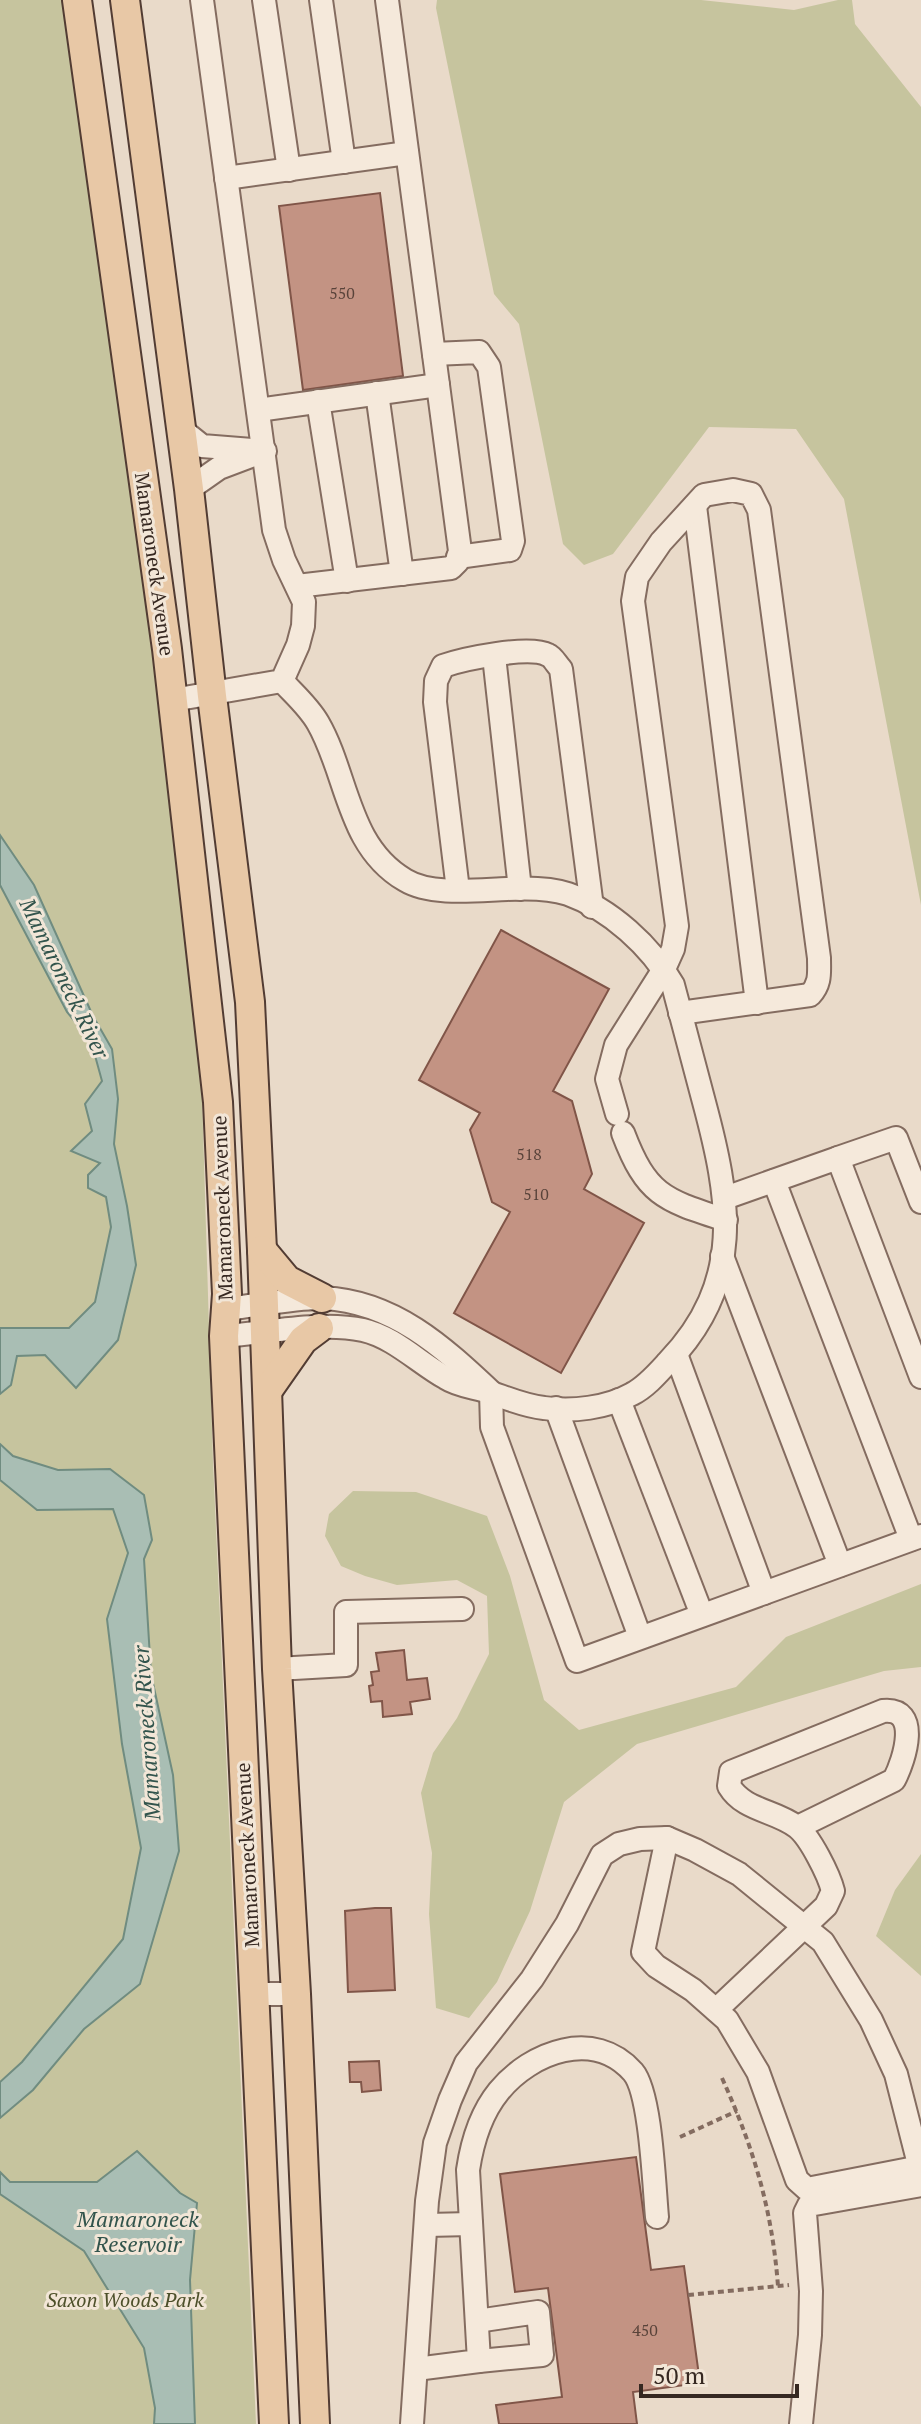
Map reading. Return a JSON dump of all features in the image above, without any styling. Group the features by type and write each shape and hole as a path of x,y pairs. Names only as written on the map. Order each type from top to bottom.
{"main road":[{"name":"Mamaroneck Avenue","path":"77,0 173,700 218,1102 253,1994 274,2424"},
{"name":"Mamaroneck Avenue","path":"125,0 182,430 250,1002 277,1669 296,1994 315,2424"},
{"path":"262,1250 287,1280 322,1298"},
{"path":"268,1390 303,1340 319,1328"}],"street":[{"path":"173,700 212,696 282,681 303,626 304,602 274,530 202,0"},
{"path":"264,0 289,170"},
{"path":"321,0 344,162"},
{"path":"297,586 451,568 460,551 387,0"},
{"path":"226,178 407,153"},
{"path":"434,354 479,352 489,367 513,541 510,550 458,557"},
{"path":"258,410 438,385"},
{"path":"377,393 402,574"},
{"path":"318,401 347,581"},
{"path":"182,430 202,446 265,451"},
{"path":"189,489 219,468 265,451"},
{"path":"680,1013 810,995 818,986 819,958 759,510 751,494 733,490 704,495 661,542 637,577 633,601 677,926 673,949 664,969 616,1045 607,1079 635,1164 650,1187 674,1203 726,1209 774,1181 896,1138 921,1202"},
{"path":"695,506 757,1003"},
{"path":"458,890 435,702 436,681 443,666 532,651 550,655 561,669 592,907"},
{"path":"494,656 520,889"},
{"path":"225,1322 264,1319 319,1328 363,1330 383,1337 449,1380 491,1392 515,1403 582,1408 634,1394 676,1354 710,1302 722,1256 726,1209 720,1162 673,985 664,969 611,918 568,894 520,889 420,887 386,867 362,834 347,804 318,723 282,681"},
{"path":"838,1158 921,1377"},
{"path":"264,1319 322,1298 389,1313 442,1346 491,1392 492,1427 577,1661 916,1537 774,1181"},
{"path":"722,1256 840,1565"},
{"path":"676,1354 764,1593"},
{"path":"619,1400 702,1615"},
{"path":"556,1408 640,1637"},
{"path":"277,1669 346,1665 346,1612 462,1609"},
{"path":"716,2010 826,1906 833,1891 829,1874 798,1827 737,1799 729,1786 731,1772 883,1711 894,1710 904,1717 909,1727 894,1780 798,1827"},
{"path":"412,2424 427,2201 435,2143 450,2100 466,2063 532,1979 567,1924 602,1855 619,1844 667,1838 739,1874 823,1942 871,2020 896,2074 920,2170 807,2189 797,2180 758,2072 727,2020 693,1990 656,1966 643,1952 667,1838"},
{"path":"253,1994 296,1994"},
{"path":"479,2361 468,2170 478,2129 499,2091 538,2058 567,2048 594,2048 619,2059 635,2074 647,2112 657,2217"},
{"path":"801,2424 810,2335 805,2213 809,2205 921,2185"},
{"path":"427,2225 471,2224"},
{"path":"416,2369 542,2355 538,2312 477,2321"}],"path":[{"path":"722,2078 752,2149 767,2206 778,2286"},
{"path":"680,2137 737,2111"},
{"path":"688,2295 810,2283"}],"green space":[{"name":"Saxon Woods Park","path":"0,0 64,0 145,588 200,1028 213,1462 256,2424 0,2424"},
{"path":"437,0 701,0 794,10 852,0 855,24 921,107 921,905 844,499 796,429 709,427 613,554 584,565 563,544 519,324 494,294 436,8"},
{"path":"353,1491 416,1492 487,1516 510,1576 544,1700 579,1730 736,1687 786,1637 921,1584 921,1667 884,1671 637,1744 564,1802 530,1911 497,1982 469,2018 436,2008 429,1914 432,1853 421,1793 433,1753 457,1718 489,1654 487,1596 457,1580 397,1585 341,1566 325,1536 329,1514"},
{"path":"921,1854 921,1976 876,1936 895,1890"}],"water":[{"name":"Mamaroneck River","path":"0,835 34,885 93,1016 112,1049 118,1099 114,1144 136,1265 118,1340 76,1388 45,1355 17,1356 11,1385 0,1394 0,1328 69,1328 95,1302 111,1227 106,1197 88,1188 88,1175 100,1163 71,1151 92,1131 85,1104 102,1081 91,1041 67,1012 0,885"},
{"name":"Mamaroneck River","path":"0,1444 13,1456 58,1470 110,1469 144,1495 152,1540 144,1559 151,1674 173,1775 179,1851 140,1984 84,2029 33,2090 0,2118 0,2082 22,2062 123,1939 141,1848 122,1744 107,1619 128,1553 113,1509 37,1510 0,1480"},
{"name":"Mamaroneck Reservoir","path":"137,2151 180,2193 197,2203 190,2280 195,2424 154,2424 155,2408 144,2348 84,2251 0,2194 0,2172 10,2182 97,2182"}],"building":[{"path":"380,193 403,376 303,390 279,206"},
{"path":"501,930 609,989 553,1091 572,1101 592,1174 584,1189 644,1223 561,1373 454,1313 510,1212 492,1202 470,1130 480,1113 419,1080"},
{"path":"404,1650 407,1680 427,1678 430,1699 410,1702 412,1714 383,1717 382,1701 371,1702 369,1686 373,1685 371,1672 379,1671 376,1653"},
{"path":"391,1908 395,1990 348,1992 345,1911"},
{"path":"379,2061 381,2090 362,2092 361,2082 350,2082 349,2062"},
{"path":"636,2157 651,2270 684,2266 700,2383 633,2392 637,2424 499,2424 496,2405 562,2397 548,2288 515,2292 500,2174"}]}
